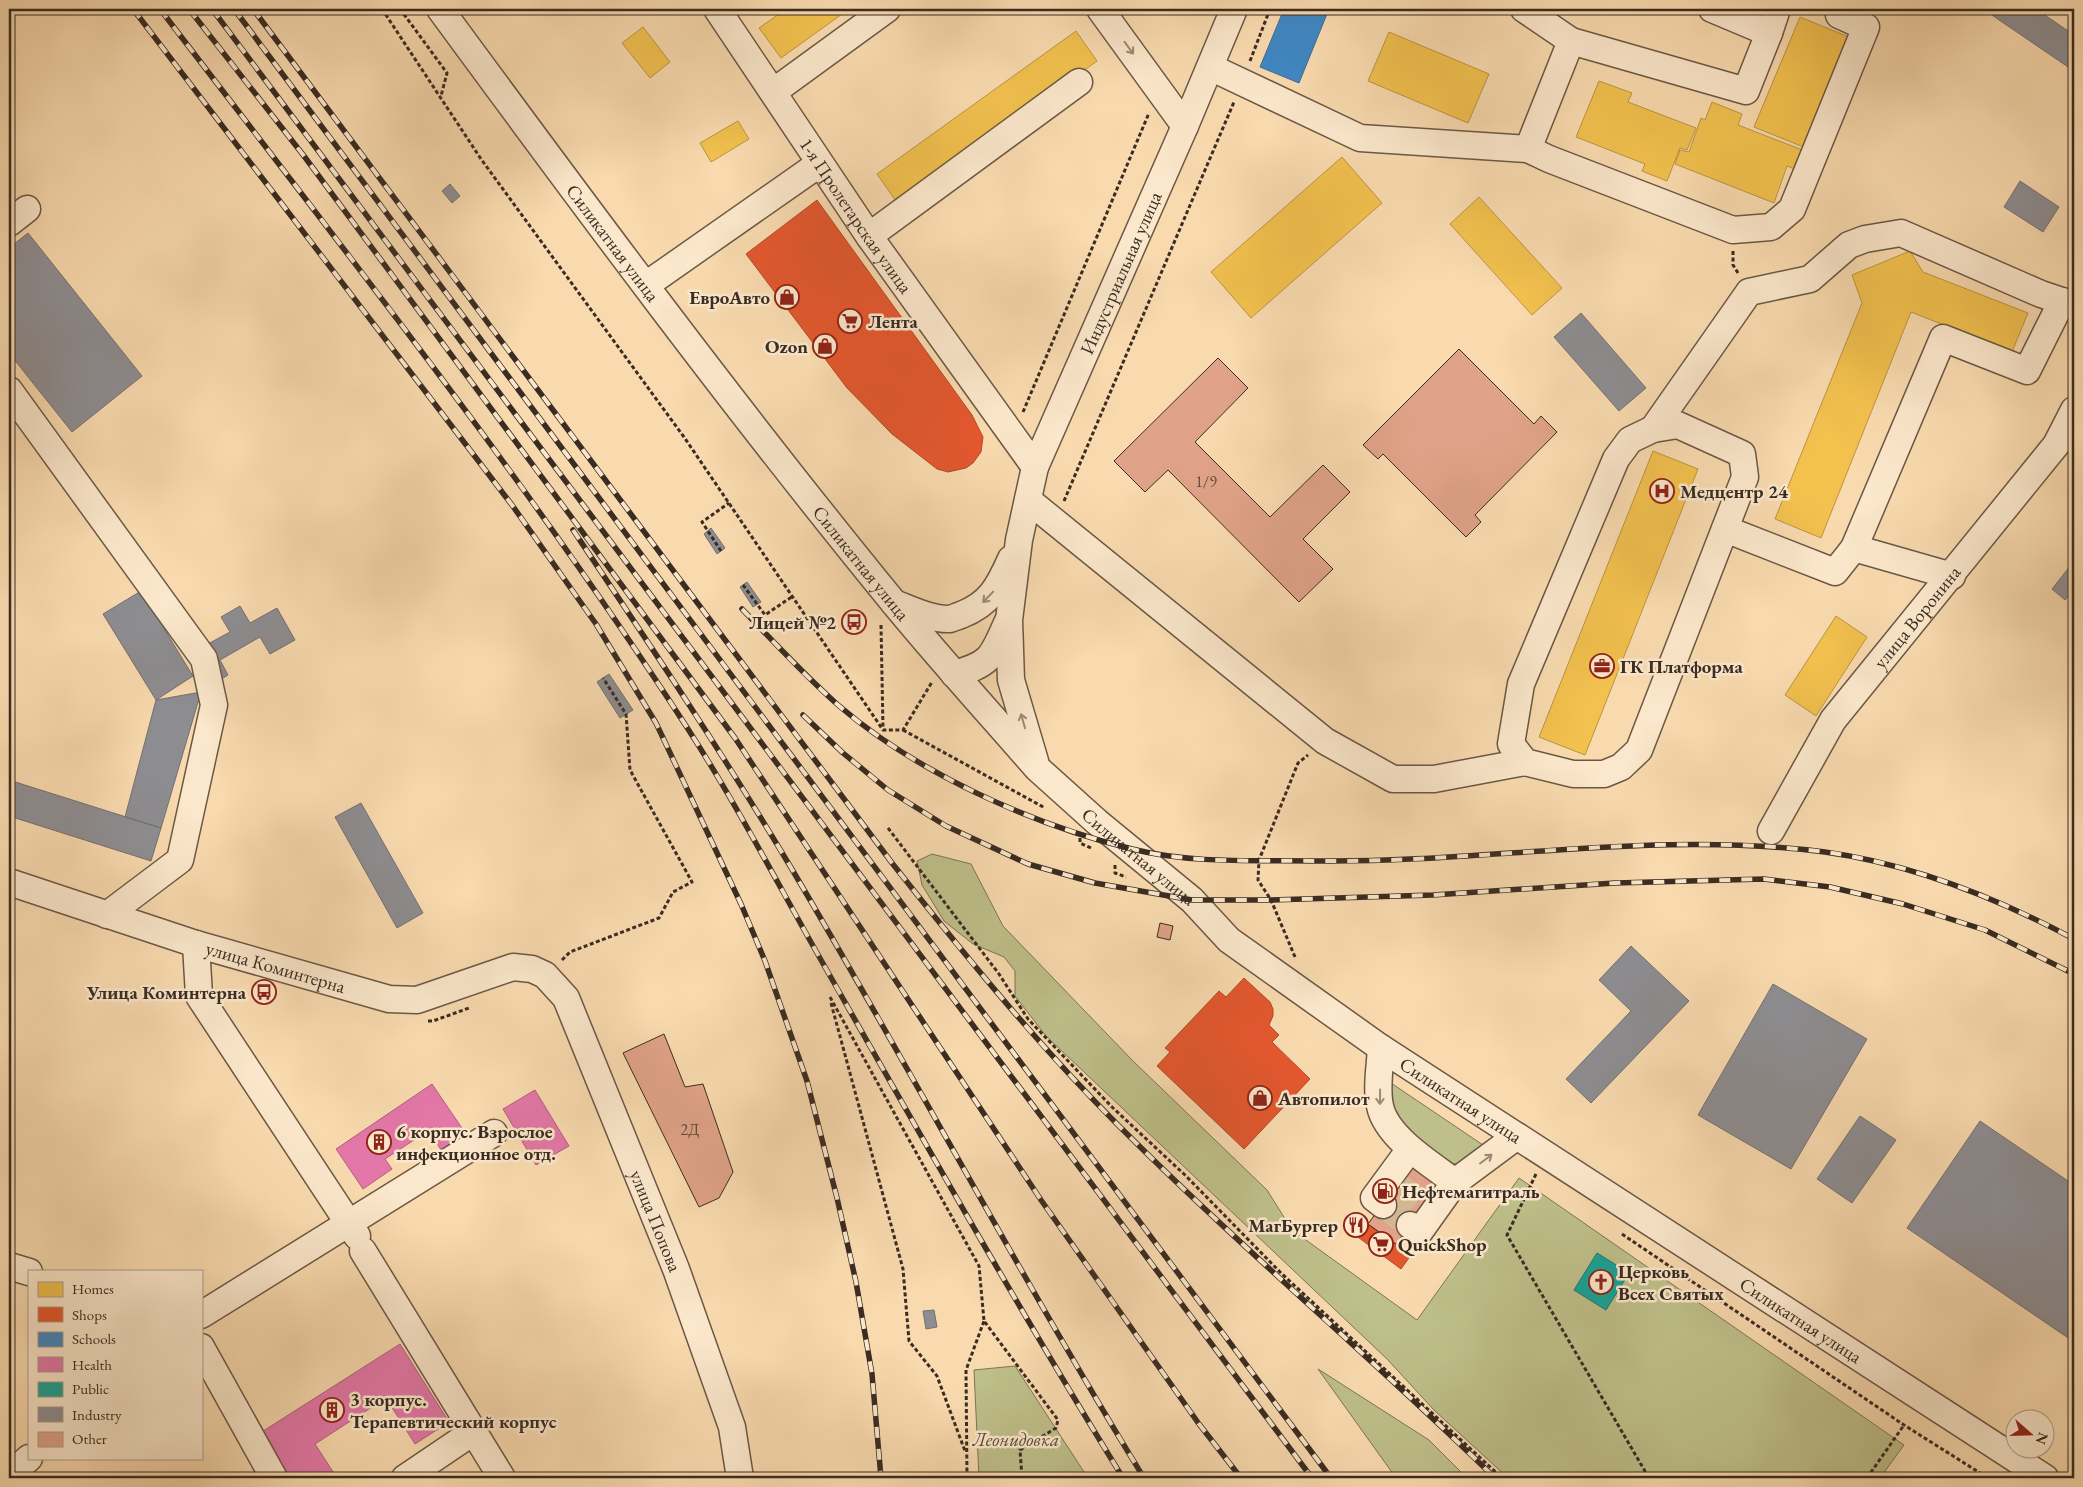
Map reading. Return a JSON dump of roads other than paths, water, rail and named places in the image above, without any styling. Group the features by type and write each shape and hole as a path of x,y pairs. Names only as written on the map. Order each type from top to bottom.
{"street":[{"name":"Силикатная улица","path":"440,9 887,610 944,676 1037,768 1090,816 1192,900 1229,940 1381,1048 2046,1478"},
{"name":"1-я Пролетарская улица","path":"716,9 868,236 1012,438 1035,467"},
{"path":"773,92 886,9"},
{"path":"1100,9 1185,126"},
{"name":"Индустриальная улица","path":"1037,768 1011,680 1009,620 1019,540 1035,467 1185,126 1234,9"},
{"path":"1524,9 1572,41 1746,91 1777,9"},
{"path":"1712,9 1769,33"},
{"path":"1210,67 1241,84 1360,138 1528,149 1549,159 1733,230 1771,227 1792,209 1866,27 1834,11"},
{"path":"1528,149 1572,41"},
{"path":"868,236 1079,82"},
{"path":"646,285 819,164"},
{"path":"1653,429 1749,292 1810,279 1849,245 1865,239 1901,233 2068,303 2027,371 1943,338 1854,548 1835,572 1725,529"},
{"path":"9,390 204,659 214,705 180,860 108,920"},
{"name":"улица Воронина","path":"1771,831 1833,720 1952,576 2065,451 2074,410"},
{"path":"1028,500 1325,741 1394,779 1434,779 1525,762 1573,774 1604,774 1621,767 1639,750 1745,477 1742,454 1678,425 1653,429 1630,440 1616,459 1521,684 1511,744 1525,762"},
{"name":"Индустриальная улица","path":"887,610 950,619 967,612 988,600 1001,580 1019,540"},
{"path":"1854,548 1952,576"},
{"name":"Индустриальная улица","path":"944,676 978,667 989,659 1009,620"},
{"name":"улица Коминтерна","path":"9,882 194,955 389,999 417,1000 513,967 532,970 545,975"},
{"path":"194,955 199,996 356,1237 502,1478"},
{"name":"улица Попова","path":"545,975 566,998 676,1268 732,1427 740,1478"},
{"path":"1381,1048 1380,1107 1388,1124 1398,1175 1434,1202 1517,1136"},
{"path":"202,1314 356,1237 494,1133"},
{"path":"9,1266 28,1272"},
{"path":"202,1349 274,1478"},
{"path":"405,1478 473,1432"},
{"path":"9,1476 28,1459"}],"tunnel":[{"path":"1397,1185 1425,1205"},
{"path":"1383,1205 1410,1225"}],"railway":[{"path":"133,9 512,505 596,624 656,723 741,904 765,961 807,1081 856,1282 872,1374 881,1478"},
{"path":"160,9 431,364 562,544 688,729 743,820 974,1228 1123,1478"},
{"path":"189,9 304,156 735,738 1041,1200 1199,1424 1241,1478"},
{"path":"212,9 1312,1478"},
{"path":"234,9 1331,1478"},
{"path":"253,9 892,863 1001,997 1058,1063 1164,1170 1495,1478"},
{"path":"573,530 713,742 793,871 1054,1327 1144,1478"},
{"path":"742,609 838,705 869,730 903,753 939,774 1015,810 1055,826 1132,849 1178,857 1247,861 1380,860 1698,844 1762,846 1825,852 1890,865 1922,874 2015,910 2074,939"},
{"path":"803,715 843,753 888,790 946,826 1028,864 1095,883 1192,900 1271,900 1433,895 1615,883 1764,879 1830,887 1903,904 1985,930 2074,974"}],"place":[{"name":"ЕвроАвто","path":"787,297"},
{"name":"Лента","path":"850,321"},
{"name":"Ozon","path":"825,346"},
{"name":"Медцентр 24","path":"1662,491"},
{"name":"Лицей №2","path":"854,622"},
{"name":"ГК Платформа","path":"1602,666"},
{"name":"Улица Коминтерна","path":"264,992"},
{"name":"Автопилот","path":"1260,1098"},
{"name":"6 корпус. Взрослое инфекционное отд.","path":"379,1142"},
{"name":"Нефтемагитраль","path":"1385,1191"},
{"name":"МагБургер","path":"1356,1225"},
{"name":"QuickShop","path":"1381,1244"},
{"name":"Церковь Всех Святых","path":"1601,1282"},
{"name":"3 корпус. Терапевтический корпус","path":"332,1410"}],"park label":[{"name":"Леонидовка","path":"1016,1439"}]}
